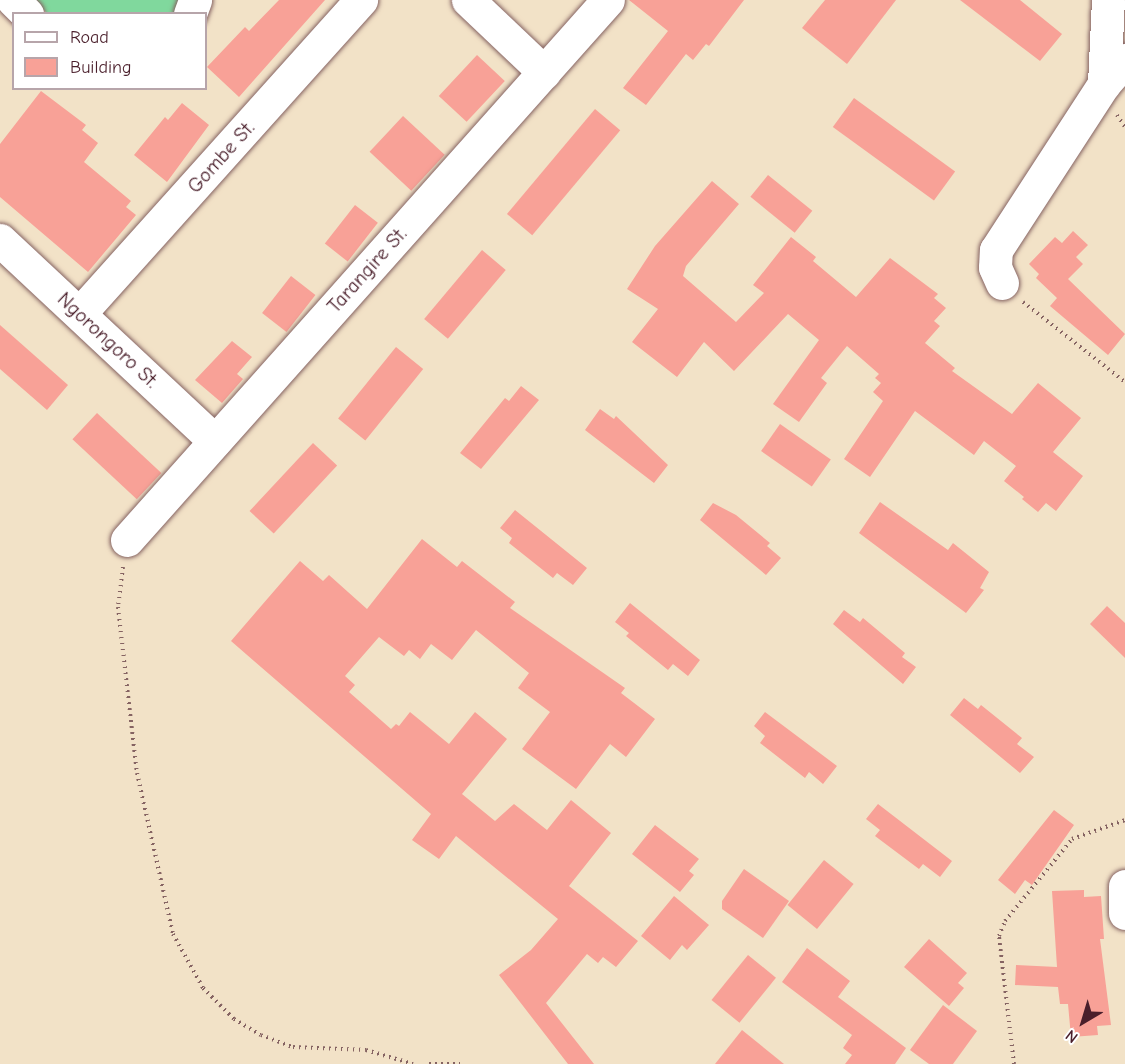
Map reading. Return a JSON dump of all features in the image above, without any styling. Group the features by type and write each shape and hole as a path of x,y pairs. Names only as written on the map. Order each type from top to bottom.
{"street":[{"path":"13,0 25,12"},
{"name":"Gombe St.","path":"80,313 362,0"},
{"path":"468,0 544,72"},
{"name":"Tarangire St.","path":"127,540 608,0"},
{"path":"1002,283 995,267 996,250 1114,72 1108,0"},
{"name":"Ngorongoro St.","path":"0,240 215,441"},
{"path":"1125,886 1125,913"}],"path":[{"path":"1002,283 1125,382"},
{"path":"127,540 118,607 126,695 137,773 173,934 203,988 234,1019 261,1035 293,1047 366,1050 413,1064"},
{"path":"1014,1064 999,936 1005,921 1072,839 1125,820"},
{"path":"429,1064 460,1064"}],"green space":[{"path":"33,0 180,0 177,12 46,12"}],"building":[{"path":"279,0 325,0 239,97 207,67 245,27 249,31"},
{"path":"629,0 744,0 709,46 706,44 693,60 686,54 646,105 623,88 668,31"},
{"path":"825,0 896,0 847,64 802,28"},
{"path":"960,0 1020,0 1062,34 1040,61"},
{"path":"477,55 505,81 467,122 439,96"},
{"path":"41,91 86,125 82,130 98,143 84,162 131,201 126,207 136,215 88,272 0,197 0,144"},
{"path":"854,98 955,171 934,201 833,127"},
{"path":"182,103 209,125 167,182 134,155 165,117 168,120"},
{"path":"595,109 620,130 532,235 507,214"},
{"path":"403,116 445,155 411,191 370,152"},
{"path":"768,175 812,211 795,233 750,197"},
{"path":"712,181 739,204 686,266 683,276 736,322 764,293 753,285 791,237 816,257 813,261 856,297 890,258 938,294 934,298 946,308 934,321 940,326 925,343 955,368 952,371 1012,414 1038,383 1081,418 1053,452 1083,476 1056,511 1046,503 1038,512 1022,499 1024,497 1004,481 1016,466 984,441 974,455 915,411 870,477 844,459 883,401 873,392 881,383 875,378 879,374 847,346 821,378 827,383 799,422 773,404 819,340 788,314 734,371 704,342 677,377 632,342 658,309 627,289 655,246"},
{"path":"355,205 378,223 348,261 325,244"},
{"path":"1073,231 1088,245 1076,257 1083,264 1068,279 1125,334 1108,355 1050,306 1057,298 1036,278 1039,274 1029,264 1055,237 1062,243"},
{"path":"482,250 506,270 448,339 424,319"},
{"path":"291,276 315,295 286,332 262,313"},
{"path":"0,325 68,385 47,410 0,369"},
{"path":"232,341 252,357 237,374 243,379 222,403 195,380"},
{"path":"396,347 423,369 365,441 338,418"},
{"path":"521,386 539,400 481,469 460,453 505,398 509,401"},
{"path":"600,409 614,419 616,416 668,465 654,483 585,430"},
{"path":"97,413 161,473 137,499 72,439"},
{"path":"780,424 831,460 812,487 761,451"},
{"path":"313,443 337,466 274,534 250,511"},
{"path":"880,502 948,550 953,543 989,572 980,588 984,590 966,613 859,533"},
{"path":"713,503 736,515 770,543 767,546 781,558 766,575 700,520"},
{"path":"515,510 587,568 573,585 557,573 553,578 509,543 512,538 500,528"},
{"path":"422,539 457,567 462,561 515,602 510,608 625,688 621,693 655,719 626,757 610,744 576,789 522,749 550,712 518,688 529,673 476,630 452,660 431,644 420,659 409,650 404,656 379,637 345,676 355,685 349,692 391,729 396,724 399,726 410,712 449,744 475,712 507,739 462,794 495,821 514,804 547,830 571,800 611,833 569,886 638,941 616,967 603,957 598,963 587,954 546,1003 594,1064 568,1064 499,975 531,950 558,919 456,836 439,859 412,840 431,814 231,641 300,561 323,581 329,575 367,609"},
{"path":"630,603 700,660 688,676 673,664 668,670 626,636 629,633 615,622"},
{"path":"1107,606 1125,623 1125,658 1090,624"},
{"path":"844,610 860,622 863,618 905,653 902,657 916,667 903,684 833,624"},
{"path":"964,698 978,709 981,705 1022,738 1017,744 1034,757 1020,773 950,715"},
{"path":"765,712 837,766 823,784 809,772 805,778 760,743 765,736 754,726"},
{"path":"878,804 952,861 940,877 923,864 919,869 875,836 880,830 866,819"},
{"path":"1054,810 1074,825 1032,885 1025,880 1015,894 998,880"},
{"path":"655,825 699,859 689,871 694,875 680,892 632,854"},
{"path":"824,860 854,884 817,929 787,905"},
{"path":"744,869 789,901 763,938 722,909 722,901"},
{"path":"1084,890 1084,897 1101,896 1104,939 1100,939 1111,1025 1097,1026 1098,1035 1071,1037 1068,1004 1060,1004 1058,987 1015,985 1016,965 1057,967 1052,891"},
{"path":"674,896 709,925 687,950 682,945 670,960 641,936"},
{"path":"929,939 967,973 958,983 964,988 949,1006 904,967"},
{"path":"807,948 850,981 838,997 906,1048 895,1064 845,1064 852,1055 843,1048 852,1035 782,982"},
{"path":"748,955 776,978 739,1023 711,1000"},
{"path":"943,1005 977,1031 953,1064 929,1064 910,1050"},
{"path":"742,1030 784,1064 715,1064"}]}
